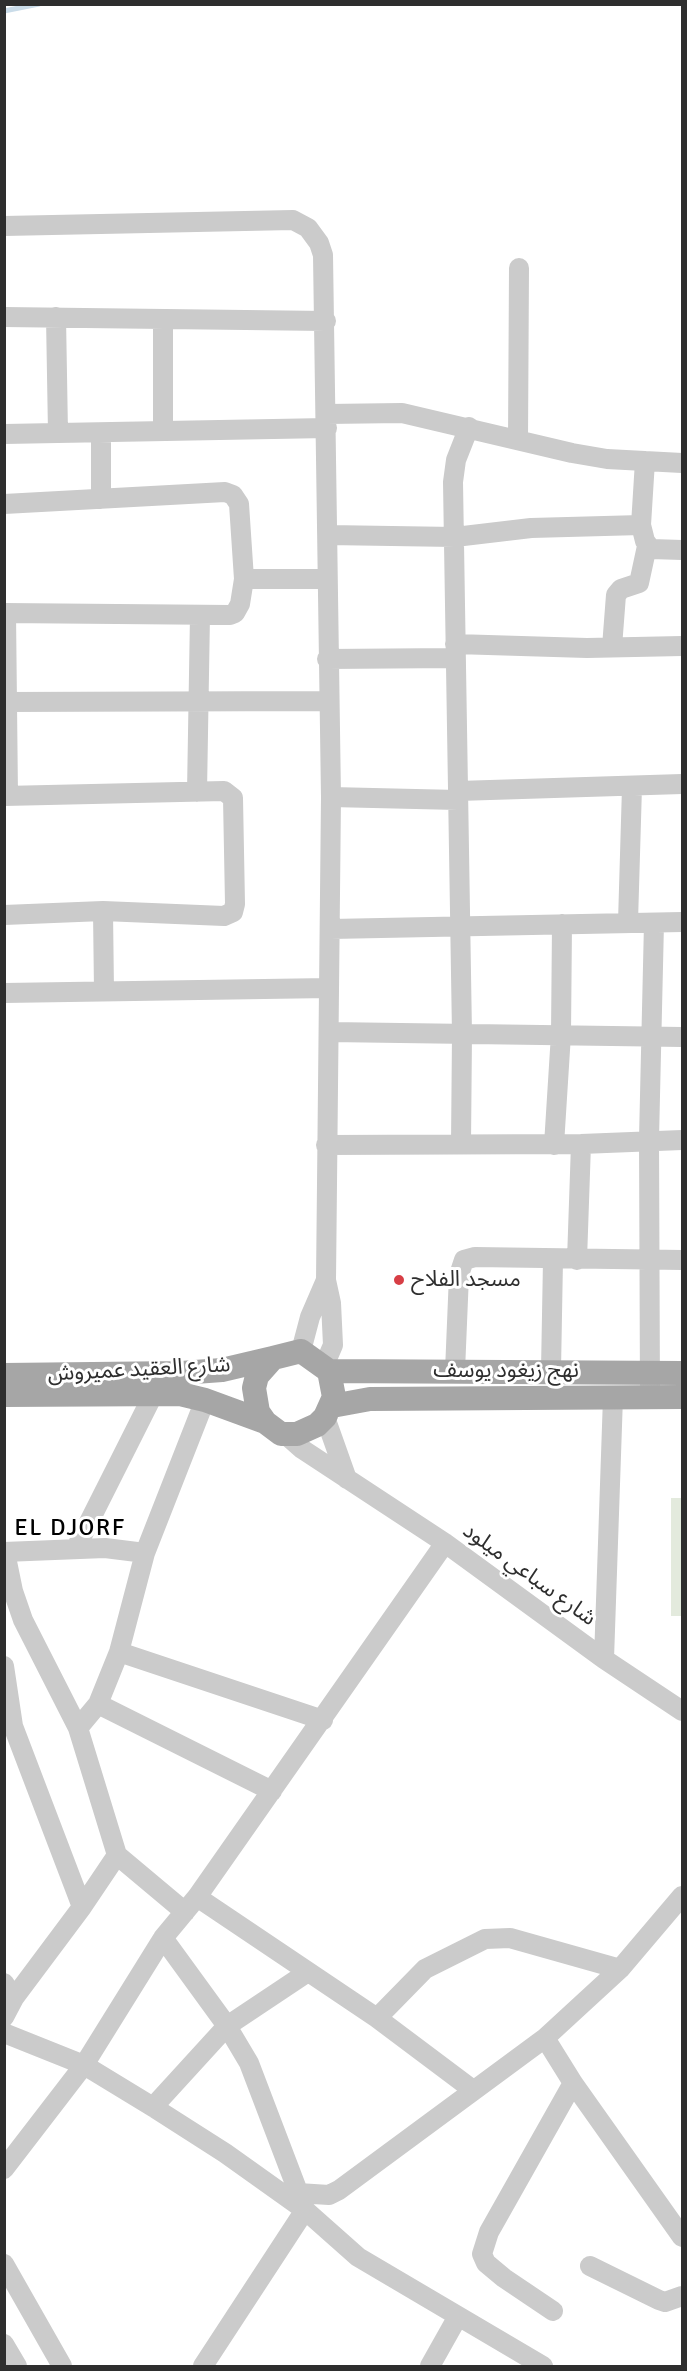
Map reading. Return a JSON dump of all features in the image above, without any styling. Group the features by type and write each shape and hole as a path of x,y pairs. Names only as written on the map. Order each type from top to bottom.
{"main road":[{"path":"301,1351 327,1369 334,1387 328,1412 308,1431 275,1428 258,1412 254,1388 257,1376 273,1358 301,1351"},
{"name":"شارع العقيد عميروش","path":"4,1376 181,1373 222,1370 273,1358"},
{"name":"نهج زيغود يوسف","path":"327,1369 682,1373"},
{"name":"شارع العقيد عميروش","path":"4,1395 180,1395 205,1400 275,1428"},
{"name":"نهج زيغود يوسف","path":"328,1412 370,1399 682,1397"}],"street":[{"path":"4,226 293,220 308,228 319,243 323,255 326,321 327,659 331,797 326,1280 332,1303 333,1345 327,1369"},
{"path":"519,268 519,440"},
{"path":"4,317 326,321"},
{"path":"56,317 58,433"},
{"path":"163,319 163,431"},
{"path":"4,434 163,431 327,421 402,413 572,453 645,462 682,463"},
{"path":"461,1144 462,1034 453,482 456,460 469,428"},
{"path":"101,433 101,499"},
{"path":"612,647 616,595 621,589 639,583 647,546 641,525 645,462"},
{"path":"4,504 225,492 234,495 239,504 243,579 240,604 235,613 230,615 5,613 6,796 224,791 233,798 235,904 233,912 224,916 103,912 4,915"},
{"path":"328,535 455,537 531,528 641,525"},
{"path":"647,546 651,549 682,550"},
{"path":"243,579 327,579"},
{"path":"196,792 200,615"},
{"path":"327,659 455,651 682,646"},
{"path":"6,702 328,701"},
{"path":"331,797 458,796 682,784"},
{"path":"628,922 632,787"},
{"path":"103,912 104,991"},
{"path":"331,929 682,922"},
{"path":"650,1397 650,1139 654,923"},
{"path":"554,1145 561,1034 562,924"},
{"path":"4,993 329,988"},
{"path":"330,1032 682,1036"},
{"path":"326,1145 554,1145 650,1139 682,1140"},
{"path":"577,1260 582,1144"},
{"path":"454,1371 459,1275 464,1260 476,1257 553,1260 682,1260"},
{"path":"551,1370 553,1260"},
{"path":"301,1351 310,1317 326,1280"},
{"path":"76,1548 154,1394"},
{"path":"604,1659 613,1397"},
{"path":"78,1728 98,1704 119,1652 145,1553 205,1400"},
{"path":"328,1412 347,1479"},
{"name":"شارع سباعي ميلود","path":"275,1428 302,1449 445,1543 604,1659 682,1711"},
{"path":"4,2169 84,2065 163,1938 191,1904 323,1720 445,1543"},
{"path":"145,1553 105,1548 5,1552 13,1592 23,1620 78,1728 117,1855 191,1904 308,1972 377,2018 473,2090"},
{"path":"119,1652 323,1720"},
{"path":"4,1666 9,1725 82,1907"},
{"path":"98,1704 272,1791"},
{"path":"4,2017 9,1991 82,1907 117,1855"},
{"path":"203,2367 301,2201 339,2190 545,2038 620,1969 682,1896"},
{"path":"163,1938 227,2026 258,2084 301,2201"},
{"path":"377,2018 425,1969 485,1939 510,1938 620,1969"},
{"path":"153,2107 227,2026 308,1972"},
{"path":"4,2033 84,2065 153,2107 301,2201 358,2257 457,2318 543,2367"},
{"path":"545,2038 573,2083 682,2237"},
{"path":"553,2311 486,2264 482,2254 489,2232 573,2083"},
{"path":"4,2264 62,2367"},
{"path":"590,2266 659,2301 665,2302 682,2296"},
{"path":"430,2367 457,2318"},
{"path":"4,2344 17,2367"}],"shaded area":[{"path":"671,1498 682,1498 682,1616 671,1616"}],"waterway":[{"path":"4,11 39,4"}],"place":[{"name":"مسجد الفلاح","path":"399,1280"}],"district":[{"name":"EL DJORF","path":"70,1529"}]}
